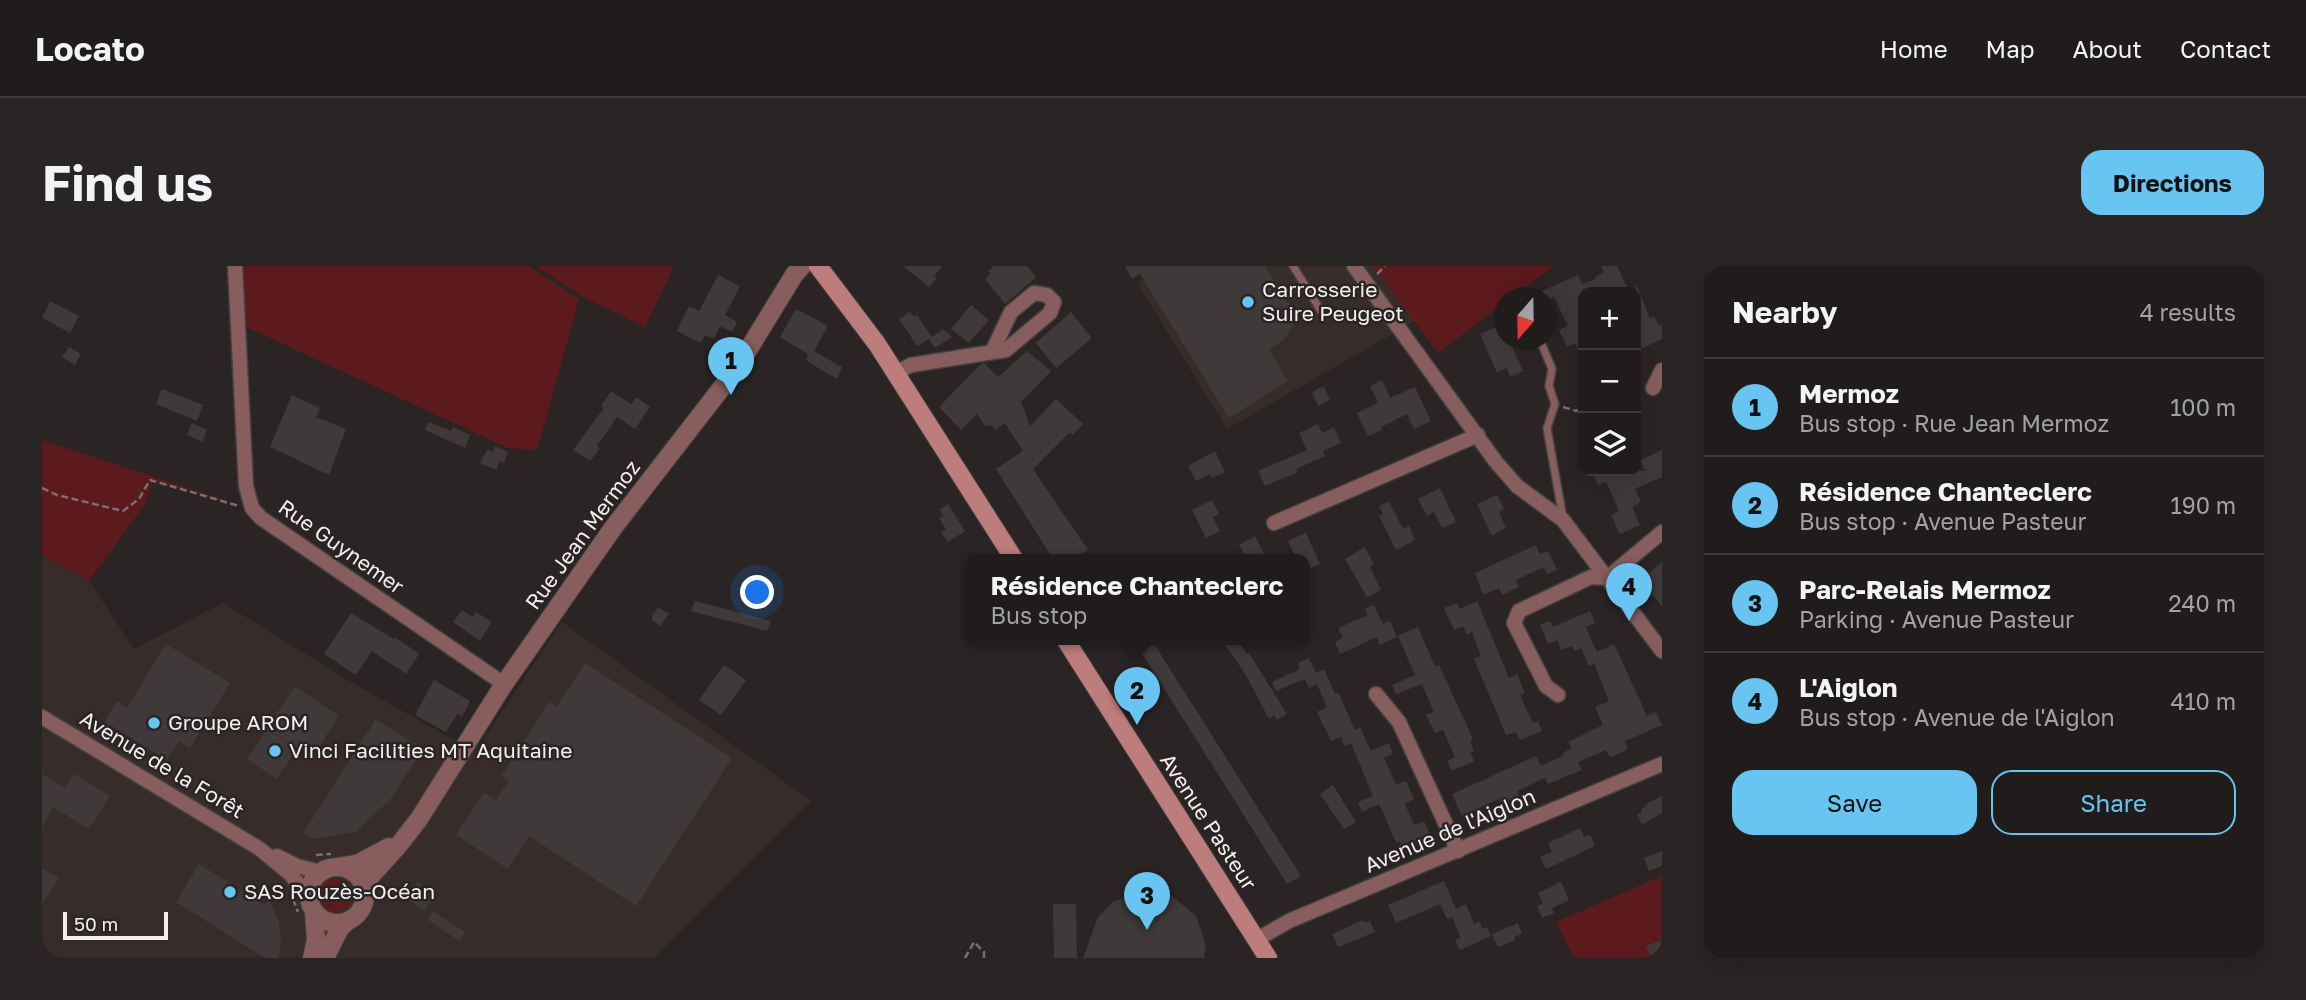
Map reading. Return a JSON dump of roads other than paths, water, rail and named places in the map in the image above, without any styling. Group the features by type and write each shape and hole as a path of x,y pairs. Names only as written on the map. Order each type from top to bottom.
{"main road":[{"path":"818,266 877,344 1011,554"},
{"name":"Avenue Pasteur","path":"1069,645 1268,958"}],"street":[{"name":"Rue Guynemer","path":"235,266 246,486 252,508 261,518 504,684"},
{"name":"Rue Jean Mermoz","path":"364,889 374,872 407,836 504,684 613,528 737,368 802,266"},
{"path":"1354,266 1496,462 1517,486 1563,520 1662,651"},
{"path":"895,373 911,365 1006,350 1050,313 1054,302 1047,295 1034,293 1011,312 992,352"},
{"path":"1653,388 1662,370"},
{"path":"1274,523 1478,435"},
{"path":"1558,695 1546,686 1514,623 1519,611 1591,577 1607,578 1662,532"},
{"path":"1376,694 1399,722 1458,851"},
{"name":"Avenue de la Forêt","path":"42,717 260,849 297,866 330,869"},
{"name":"Avenue de l'Aiglon","path":"1256,940 1289,921 1662,764"},
{"name":"Rue Jean Mermoz","path":"330,869 357,864 374,857 407,836"},
{"name":"Avenue de la Forêt","path":"260,849 289,873 311,903"},
{"path":"312,958 316,940 310,886 330,869 355,874 364,889 362,908 341,928 325,958"},
{"path":"311,903 330,922 348,921"}],"lane":[{"path":"1293,266 1321,311"},
{"path":"1544,350 1552,369 1549,386 1555,404 1547,428 1563,520"}],"place":[{"name":"Carrosserie Suire Peugeot","path":"1248,302"},
{"name":"Mermoz","path":"731,395"},
{"name":"L'Aiglon","path":"1629,621"},
{"name":"Groupe AROM","path":"154,723"},
{"name":"Résidence Chanteclerc","path":"1137,725"},
{"name":"Vinci Facilities MT Aquitaine","path":"275,751"},
{"name":"SAS Rouzès-Océan","path":"230,892"},
{"name":"Parc-Relais Mermoz","path":"1147,930"}]}
